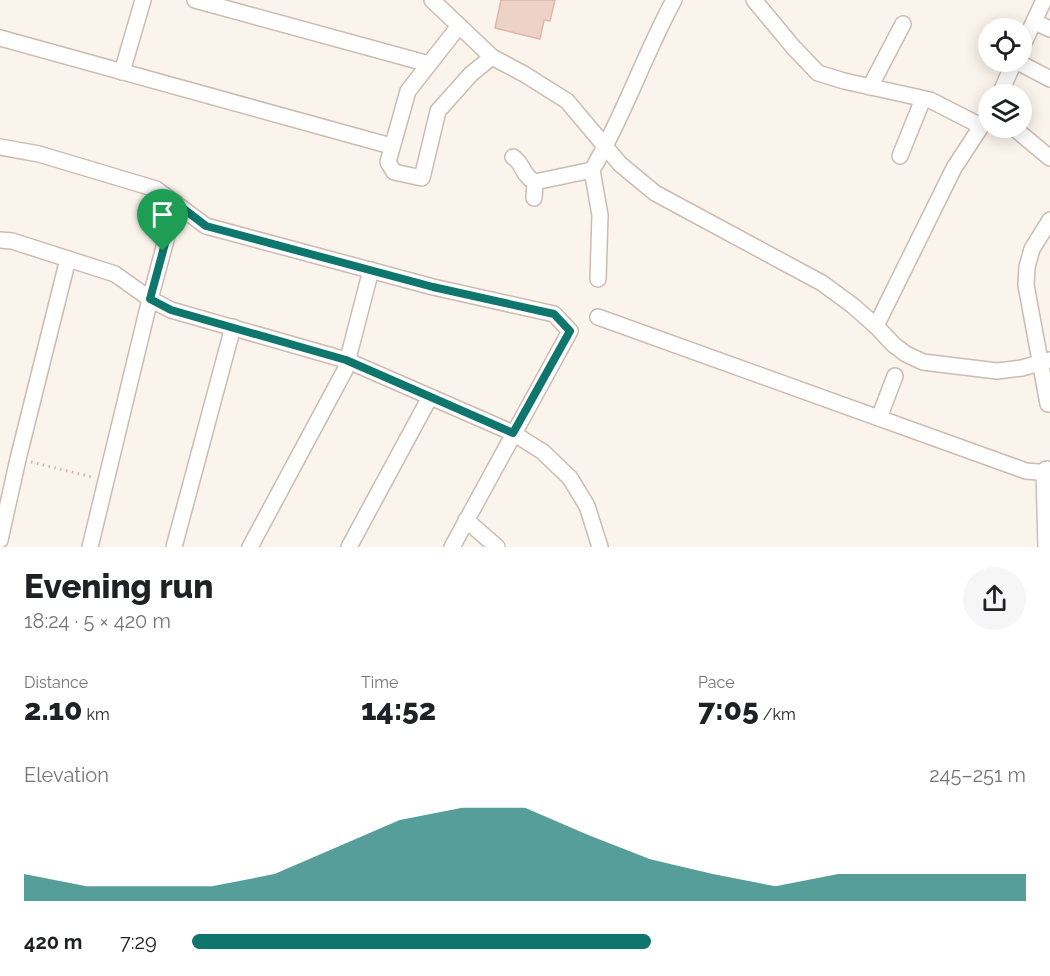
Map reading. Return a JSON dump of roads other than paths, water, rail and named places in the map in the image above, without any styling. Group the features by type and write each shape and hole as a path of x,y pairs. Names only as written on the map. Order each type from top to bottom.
{"street":[{"path":"122,72 143,0"},
{"path":"195,0 429,64"},
{"path":"432,0 492,57 567,101 620,164 655,193 822,283 852,305 906,354 923,362 997,371 1045,362"},
{"path":"598,279 600,215 592,170 606,147 655,35 674,0"},
{"path":"754,0 818,73 923,99 978,119"},
{"path":"1032,28 1044,0"},
{"path":"1035,22 1050,29"},
{"path":"870,87 903,24"},
{"path":"459,26 408,91 388,162 394,172 422,178 438,111 471,74 492,57"},
{"path":"0,38 391,146"},
{"path":"1032,70 1050,79"},
{"path":"900,156 923,99"},
{"path":"876,326 954,168 978,132"},
{"path":"1026,138 1050,158"},
{"path":"0,147 39,154 156,189 206,226 433,287 554,314 570,331 452,547"},
{"path":"513,157 517,159 527,178 535,182 592,170"},
{"path":"534,198 535,182"},
{"path":"90,547 150,299 176,203"},
{"path":"1050,220 1032,249 1026,285 1045,362 1048,404 1050,404"},
{"path":"0,240 12,241 115,274 150,299 171,310 346,360 513,433 543,452 570,478 587,506 600,547"},
{"path":"0,540 68,259"},
{"path":"250,547 345,370 371,270"},
{"path":"598,317 1026,471 1048,472 1049,547"},
{"path":"174,547 233,327"},
{"path":"879,418 895,376"},
{"path":"349,547 430,397"},
{"path":"466,520 497,547"}]}
